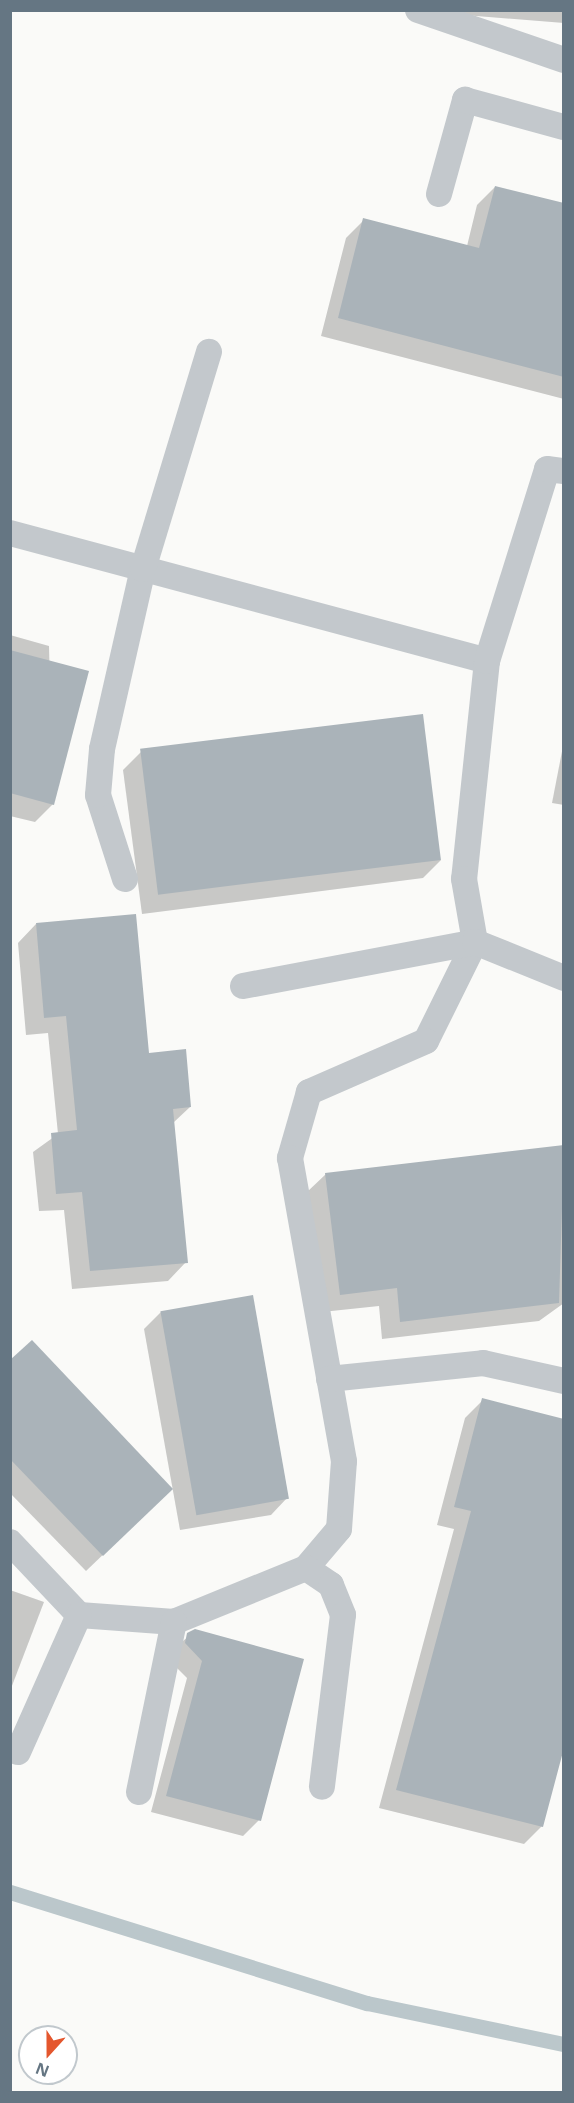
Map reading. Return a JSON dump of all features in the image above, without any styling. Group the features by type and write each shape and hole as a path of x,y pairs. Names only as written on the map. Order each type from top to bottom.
{"lane":[{"path":"418,10 564,60"},
{"path":"439,194 465,100 564,127"},
{"path":"125,879 98,795 102,749 143,569 209,352"},
{"path":"10,1542 80,1615 174,1622 306,1568 339,1529 344,1461 290,1158 309,1092 426,1041 475,942 464,879 487,661 547,469 564,471"},
{"path":"10,533 487,661"},
{"path":"243,986 475,942 564,978"},
{"path":"329,1379 483,1363 564,1381"},
{"path":"306,1568 331,1585 343,1615 322,1787"},
{"path":"18,1752 80,1615"},
{"path":"139,1792 174,1622"}],"building":[{"path":"495,186 564,203 564,377 338,318 363,218 479,248"},
{"path":"10,650 89,671 54,805 10,793"},
{"path":"423,714 441,860 158,895 140,749"},
{"path":"136,914 149,1053 186,1049 191,1107 173,1109 188,1263 90,1271 82,1192 56,1194 51,1133 77,1130 66,1016 44,1018 36,923"},
{"path":"564,1145 559,1303 400,1322 397,1288 340,1295 325,1173"},
{"path":"253,1295 289,1499 196,1515 160,1311"},
{"path":"32,1340 173,1489 103,1556 10,1459 10,1360"},
{"path":"482,1398 564,1419 564,1748 543,1827 396,1790 471,1511 454,1507"},
{"path":"195,1629 304,1659 261,1821 166,1796 202,1661 185,1643 187,1633"}],"waterway":[{"path":"10,1892 367,2003 564,2044"}]}
